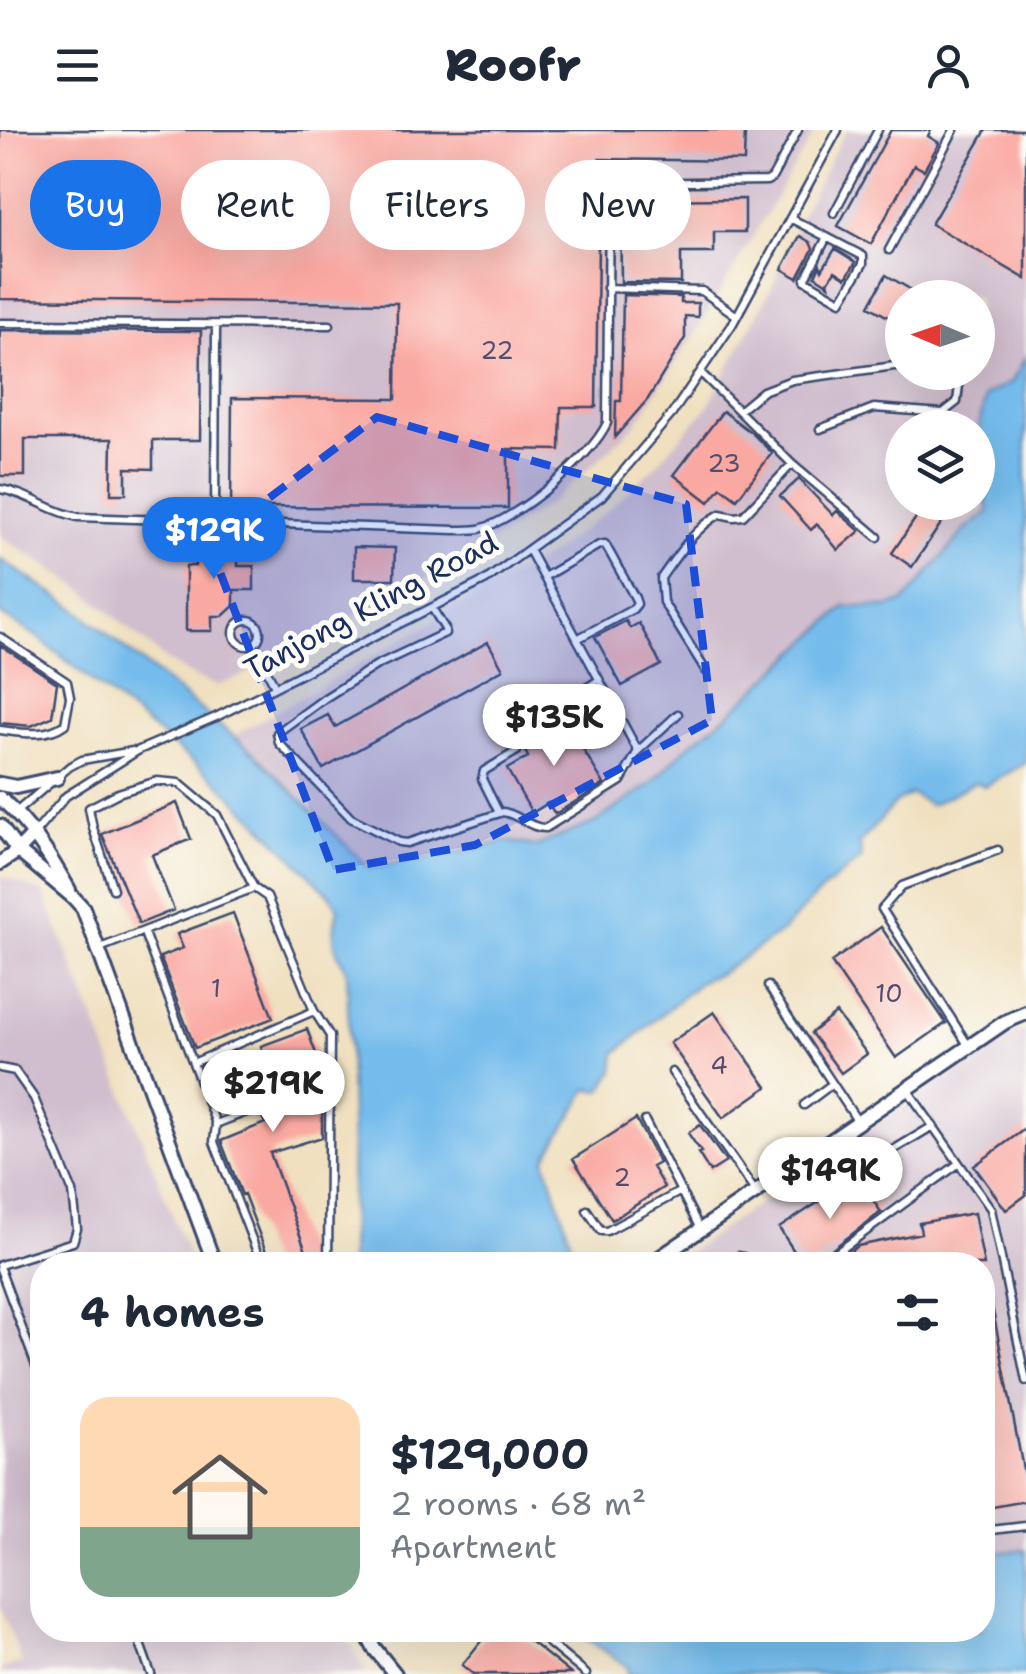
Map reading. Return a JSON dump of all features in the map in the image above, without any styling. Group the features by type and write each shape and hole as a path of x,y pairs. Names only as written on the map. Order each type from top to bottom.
{"street":[{"path":"0,784 16,787 57,778"},
{"path":"0,798 34,834 73,897"},
{"name":"Tanjong Kling Road","path":"0,826 16,812"},
{"path":"0,826 18,851 83,908 210,1252"},
{"name":"Tanjong Kling Road","path":"0,862 34,834"},
{"path":"668,1252 1005,1022 1026,1014"},
{"path":"371,1642 395,1674"}],"lane":[{"path":"0,489 78,516 455,530 493,524 545,491 589,450 606,423 608,189 620,183 767,181 798,130"},
{"name":"Tanjong Kling Road","path":"16,812 68,767 82,760 158,743 486,580 602,496 672,414 701,373 737,316 838,130"},
{"path":"834,213 878,130"},
{"path":"889,250 954,130"},
{"path":"790,218 827,237 864,258 842,302 804,280 827,237"},
{"path":"608,288 702,291 737,316"},
{"path":"0,323 330,325"},
{"path":"215,522 216,324"},
{"path":"740,410 763,391 792,380 885,368"},
{"path":"701,373 792,464 878,538"},
{"path":"820,429 874,408 943,413 957,402 958,390"},
{"path":"706,671 663,602 661,578 684,544 710,520 720,514 743,516 792,464"},
{"path":"544,577 603,544 635,598 637,604 633,609 577,640"},
{"path":"528,549 638,751"},
{"path":"432,608 445,632 377,665 278,730 276,737 350,818 399,842 499,813 512,813 546,828 621,782 638,751 678,714"},
{"path":"250,621 259,630 253,645 236,642 234,633 241,622 250,621"},
{"path":"0,637 67,682 70,697 64,724 57,730 29,734 0,730"},
{"path":"253,645 274,686"},
{"path":"499,813 482,779 484,771 517,751 514,732 600,680"},
{"name":"Tanjong Kling Road","path":"34,834 66,796 139,750"},
{"path":"113,888 89,808 157,780 180,783 217,814 254,888 266,897 314,1010 329,1032 328,1252"},
{"path":"969,1046 882,908 902,886 998,850"},
{"path":"100,948 254,888"},
{"path":"144,933 216,1124 214,1142 257,1252"},
{"path":"768,986 858,1122"},
{"path":"193,1062 314,1010"},
{"path":"0,1068 15,1071 34,1098 73,1192 73,1242 44,1252"},
{"path":"672,1072 756,1192"},
{"path":"804,1105 832,1084"},
{"path":"907,1088 995,1218 1026,1381"},
{"path":"216,1124 274,1101"},
{"path":"645,1121 700,1230"},
{"path":"838,1183 933,1126"},
{"path":"838,1252 958,1164"},
{"path":"588,1210 601,1231 607,1231 680,1191"},
{"path":"30,1257 0,1267 30,1343"},
{"path":"995,1529 1026,1526"},
{"path":"139,1642 151,1674"},
{"path":"547,1642 586,1674"}],"highlighted area":[{"path":"377,417 686,504 712,720 475,845 333,870 209,543"}],"shaded area":[{"path":"0,130 816,130 700,325 635,425 596,462 550,503 461,560 238,678 216,686 168,662 81,588 0,536"},
{"path":"846,130 1026,130 1026,357 1012,382 986,396 983,410 885,410 885,520 978,520 965,530 904,602 888,607 845,607 728,716 688,746 650,785 594,823 536,846 506,841 369,868 234,736 549,555 606,512 652,469 707,408 775,281 801,215"},
{"path":"4,877 44,893 187,1252 30,1252 30,1642 348,1642 368,1674 0,1674 0,1670 22,1662 0,1605 0,879"},
{"path":"1026,1031 1026,1550 995,1552 995,1252 688,1252 1010,1033"}],"water":[{"path":"1026,357 1026,763 985,786 976,782 930,805 911,794 895,803 860,843 861,859 821,891 781,932 719,974 702,980 616,1053 614,1071 601,1091 588,1089 545,1159 574,1252 350,1252 347,970 334,940 338,908 330,895 215,779 36,636 0,614 0,559 75,608 254,753 369,868 506,841 536,846 594,823 650,785 688,746 728,715 845,607 888,607 904,602 965,530 978,520 995,520 995,410 982,410 986,395 1012,382"},
{"path":"1026,1550 1026,1674 628,1674 627,1666 592,1642 995,1642 995,1552"}],"building":[{"path":"0,130 745,130 744,161 545,160 545,250 598,250 596,407 561,407 560,450 508,449 508,508 231,507 232,398 396,399 397,303 0,299"},
{"path":"891,130 931,130 928,136 939,143 924,170 914,165 871,244 838,226"},
{"path":"986,130 1026,130 1026,279 931,224"},
{"path":"691,199 745,199 745,232 714,232 714,253 681,253 681,283 621,282 621,250 691,250"},
{"path":"800,236 813,249 798,278 782,269"},
{"path":"835,249 856,262 846,278 835,271 829,285 815,276"},
{"path":"886,275 894,280 885,280 885,315 869,306"},
{"path":"623,295 681,297 681,303 698,303 698,317 685,316 685,338 648,399 615,437 616,401 621,401"},
{"path":"0,330 201,331 200,440 153,440 153,469 126,468 126,494 111,494 112,439 25,439 25,476 0,476"},
{"path":"723,411 772,453 737,499 721,487 709,502 674,475"},
{"path":"799,479 833,515 837,511 860,531 838,550 817,524 811,530 780,496"},
{"path":"914,520 943,520 912,567 892,553"},
{"path":"195,539 238,539 238,566 254,566 254,590 234,590 234,606 223,616 212,616 212,631 186,631 186,566 195,566"},
{"path":"354,547 395,548 394,579 354,579"},
{"path":"626,621 630,628 639,623 661,665 622,686 595,637"},
{"path":"488,642 503,669 323,769 301,729 328,715 335,727"},
{"path":"0,645 57,683 52,717 31,726 0,723"},
{"path":"563,716 604,784 555,814 548,803 532,813 507,769 528,757 521,742"},
{"path":"177,803 191,839 152,855 174,910 139,924 102,834"},
{"path":"233,913 273,1018 195,1048 160,957 183,948 177,934"},
{"path":"881,927 946,1023 896,1058 831,962"},
{"path":"714,1012 767,1087 723,1118 670,1043"},
{"path":"836,1013 867,1054 841,1073 811,1033"},
{"path":"307,1029 322,1070 322,1137 270,1153 306,1252 266,1252 221,1141 265,1123 262,1117 282,1111 281,1099 275,1089 217,1107 205,1075 264,1056 261,1046"},
{"path":"636,1119 659,1163 652,1167 664,1187 612,1220 573,1159"},
{"path":"700,1125 726,1162 710,1172 688,1133"},
{"path":"1026,1128 1026,1195 1006,1210 974,1166"},
{"path":"859,1179 881,1212 829,1252 795,1252 779,1228"},
{"path":"974,1213 982,1252 850,1252 858,1246 921,1233 919,1223"},
{"path":"995,1321 1026,1485 1026,1501 995,1507"},
{"path":"480,1642 531,1642 571,1674 473,1674 462,1665"}]}
